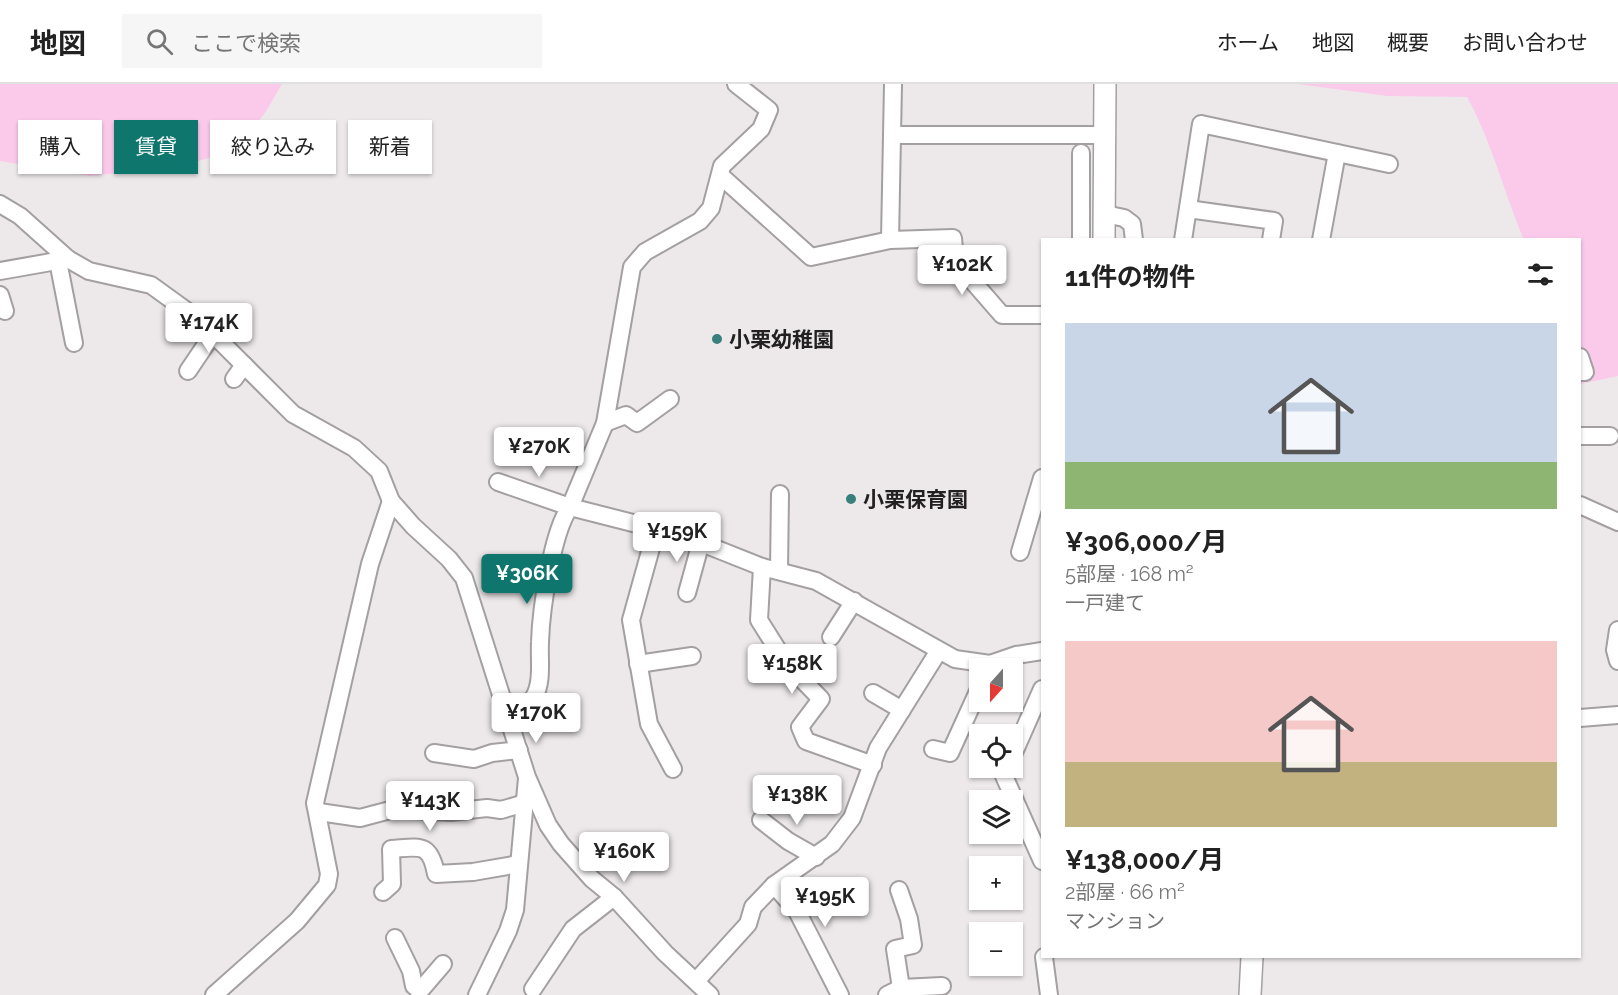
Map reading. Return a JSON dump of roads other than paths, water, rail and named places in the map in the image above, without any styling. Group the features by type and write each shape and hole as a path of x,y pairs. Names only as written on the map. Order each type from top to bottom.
{"street":[{"path":"511,721 534,697 540,676 545,596 562,518 570,507 605,423 632,267 645,252 700,221 711,208 722,166 761,129 769,110 736,84"},
{"path":"890,240 893,84"},
{"path":"1104,238 1105,84"},
{"path":"1183,238 1201,124 1389,164"},
{"path":"892,135 1105,135"},
{"path":"1081,153 1081,238"},
{"path":"1322,238 1337,153"},
{"path":"721,176 811,257 890,240 953,238 955,261 1002,315 1041,315"},
{"path":"0,204 20,216 63,260 89,271 151,285 198,319 213,334 239,372 293,414 354,448 379,471 391,501 464,578 527,777 548,825 561,844 592,879 614,897 665,953 704,990 748,924 753,907 774,885 832,844 852,818 878,748 938,652"},
{"path":"1188,209 1274,221 1271,238"},
{"path":"1105,214 1124,218 1132,224 1134,238"},
{"path":"0,271 63,260"},
{"path":"63,260 74,343"},
{"path":"188,370 213,334"},
{"path":"1581,360 1585,372 1581,372"},
{"path":"605,423 626,415 637,423 670,399"},
{"path":"1581,436 1611,436"},
{"path":"1020,552 1041,480"},
{"path":"498,482 570,507 701,542 762,567 816,581 854,601 938,652 969,662"},
{"path":"779,571 780,494"},
{"path":"214,995 297,921 327,885 329,874 319,812 315,803 370,564 391,501"},
{"path":"1581,505 1618,522"},
{"path":"656,530 631,620 649,724 673,769"},
{"path":"687,593 701,542"},
{"path":"762,567 759,620 786,663 822,699 800,727 806,741 873,765"},
{"path":"831,637 854,601"},
{"path":"1618,630 1615,650 1618,661"},
{"path":"1009,658 1041,651"},
{"path":"638,664 692,656"},
{"path":"1023,732 1041,690"},
{"path":"873,693 902,710"},
{"path":"933,749 950,753 969,711"},
{"path":"1581,718 1618,715"},
{"path":"435,753 474,759 492,753 519,750"},
{"path":"477,995 508,931 515,910 527,777"},
{"path":"1005,778 1041,859"},
{"path":"319,812 360,818 394,809 451,812 487,808 501,810 525,803"},
{"path":"761,820 788,841 816,857"},
{"path":"383,892 392,884 391,849 420,847 428,850 433,859 436,874 519,864"},
{"path":"774,885 797,911 840,995"},
{"path":"899,890 909,919 913,945 895,949 894,991 942,986"},
{"path":"533,989 573,929 614,897"},
{"path":"395,938 411,971 415,987 443,964"},
{"path":"1044,958 1048,995"},
{"path":"1250,995 1252,958"}],"place":[{"name":"小栗幼稚園","path":"717,339"},
{"name":"小栗保育園","path":"851,499"}]}
